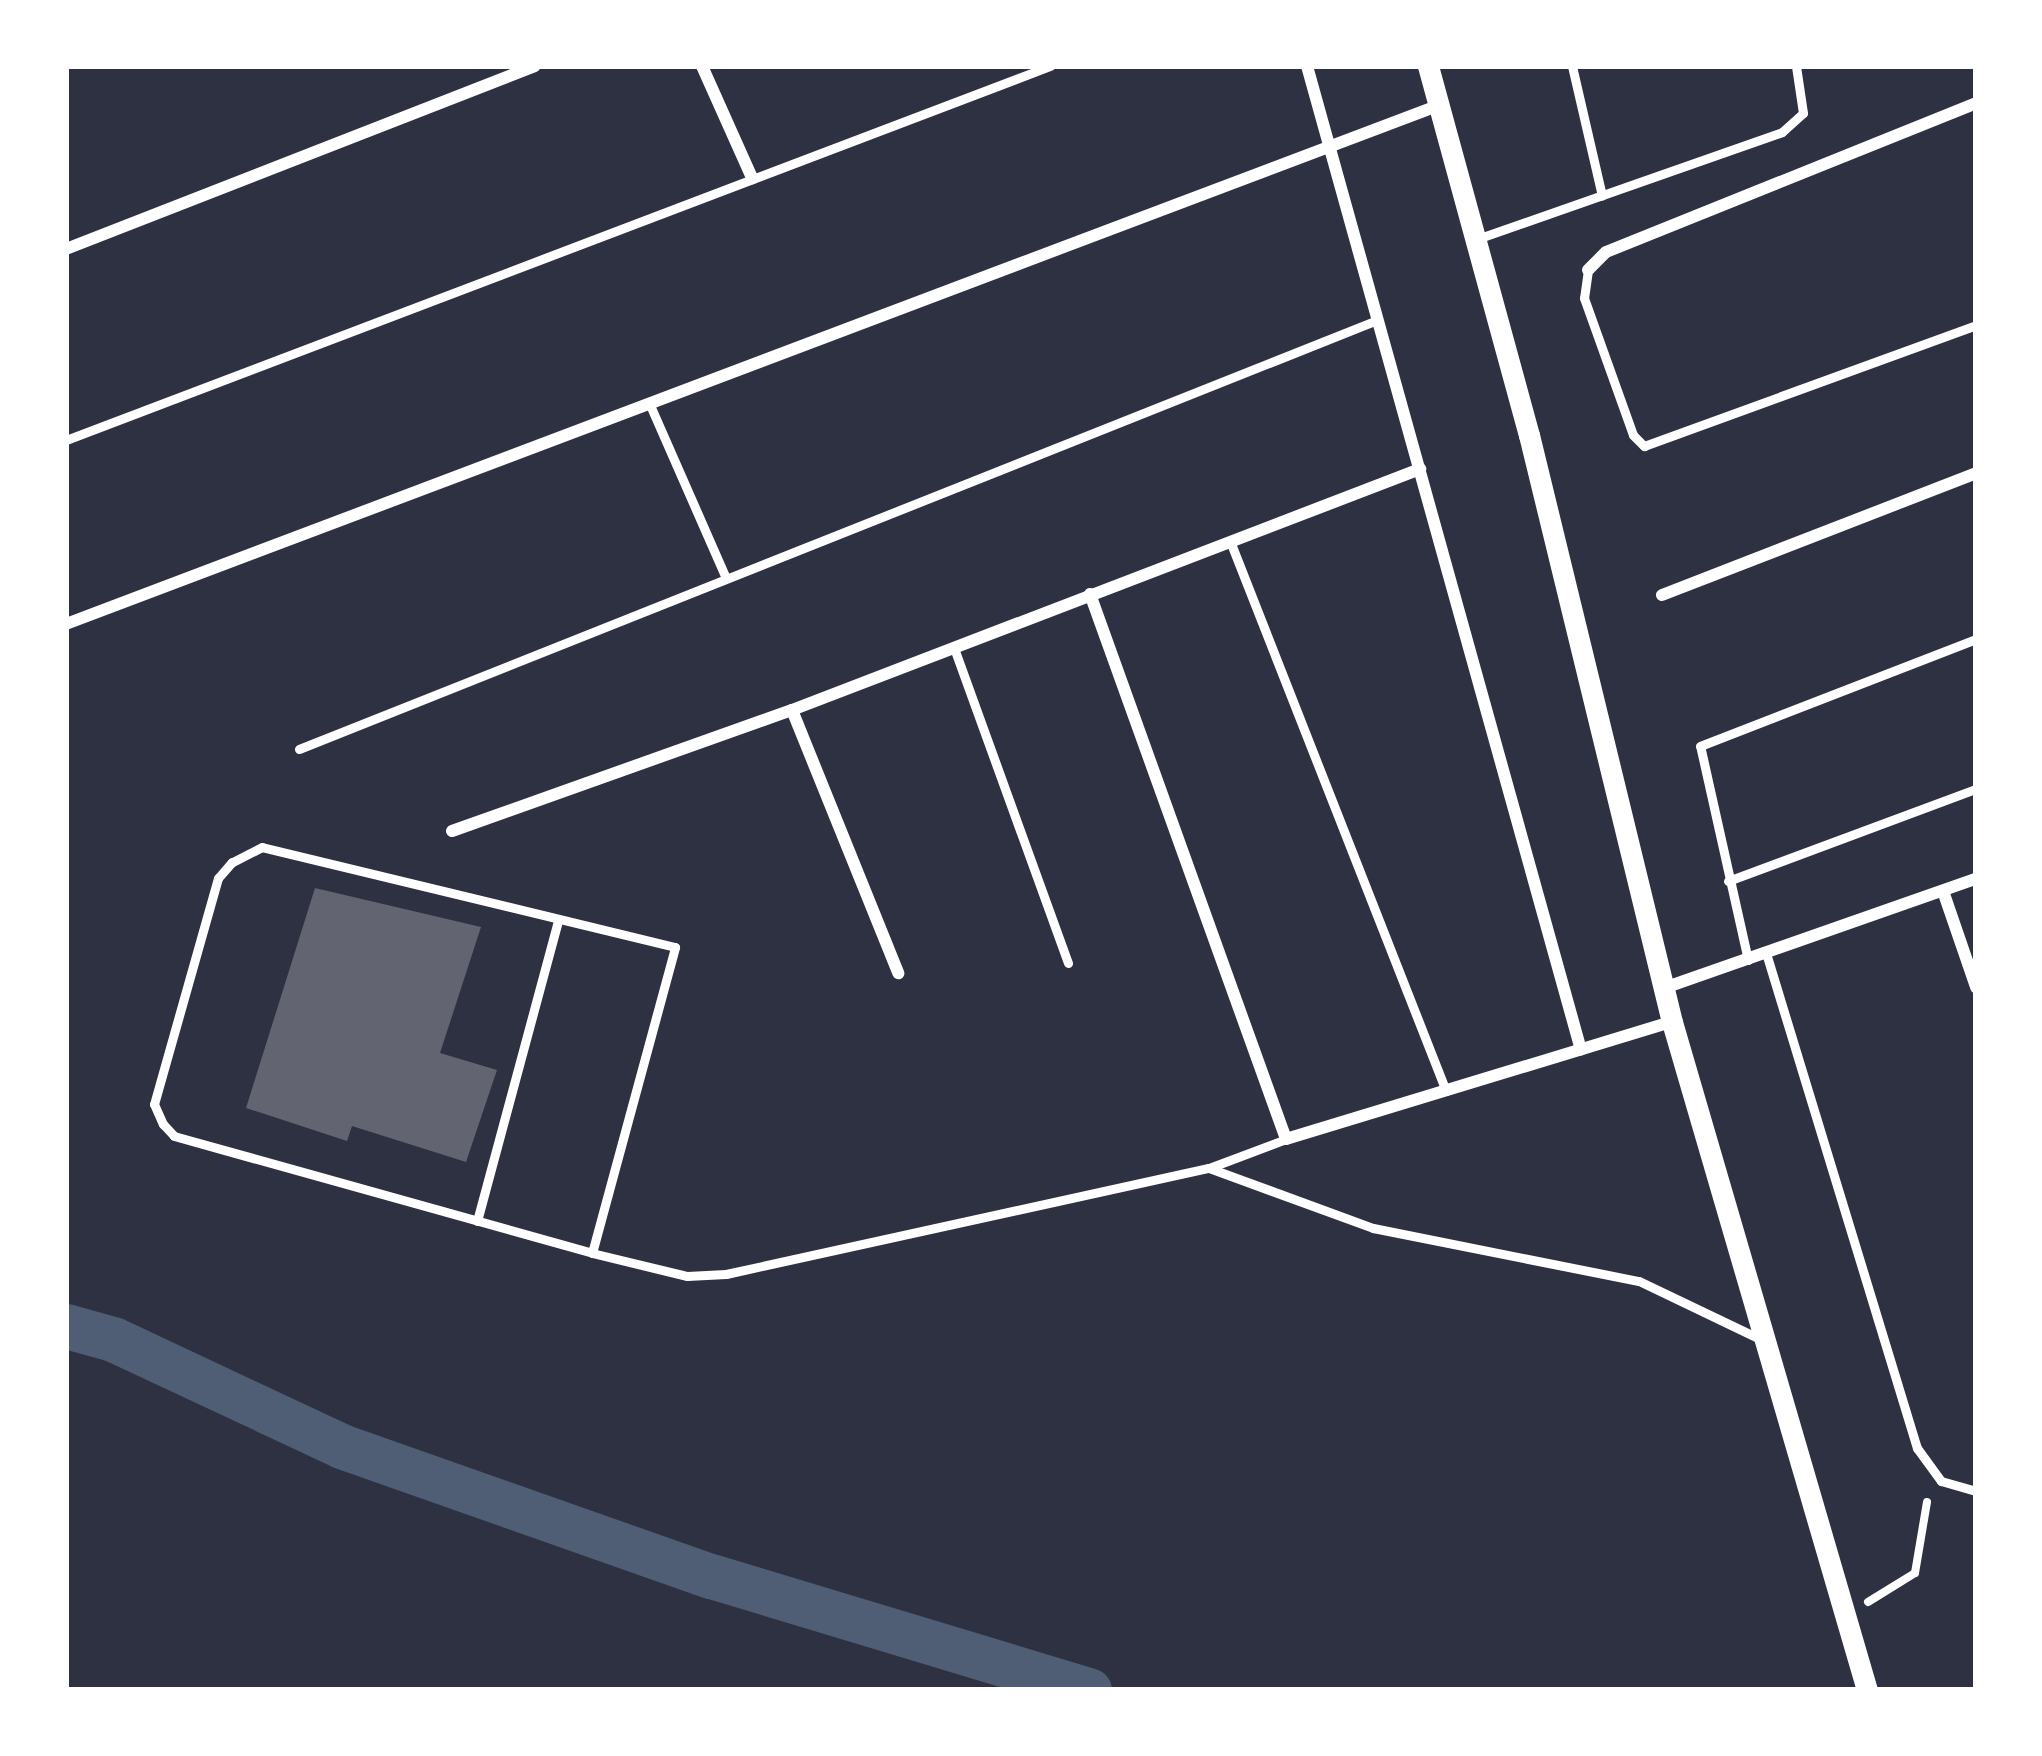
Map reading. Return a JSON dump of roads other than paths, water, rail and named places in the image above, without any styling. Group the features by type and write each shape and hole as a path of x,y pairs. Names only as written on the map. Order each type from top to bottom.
{"street":[{"path":"66,249 535,66"},
{"path":"702,66 752,178"},
{"path":"1307,66 1581,1050"},
{"path":"1428,66 1472,241 1529,436 1672,1022 1760,1339 1848,1610 1867,1690"},
{"path":"1588,270 1606,252 1976,103"},
{"path":"66,624 1437,106"},
{"path":"452,831 792,710 1420,469"},
{"path":"1662,595 1976,473"},
{"path":"1090,594 1286,1139 1672,1022"},
{"path":"792,710 898,973"},
{"path":"1664,988 1976,879"},
{"path":"1942,891 1976,987"}],"lane":[{"path":"66,440 1050,66"},
{"path":"1572,66 1602,196"},
{"path":"1472,241 1782,133 1803,113 1796,66"},
{"path":"1588,270 1584,298 1633,436 1644,446 1976,325"},
{"path":"299,749 1377,320"},
{"path":"650,405 725,576"},
{"path":"1230,541 1446,1091"},
{"path":"1748,960 1697,759 1708,737 1976,639"},
{"path":"954,648 1068,963"},
{"path":"1728,881 1976,789"},
{"path":"592,1252 676,947 262,847 218,878 154,1103 174,1136 592,1252 687,1276 726,1274 1209,1168 1286,1139"},
{"path":"477,1220 558,920"},
{"path":"1766,953 1917,1448 1941,1481 1976,1491"},
{"path":"1209,1168 1373,1228 1639,1281 1760,1339"}],"waterway":[{"path":"66,1326 113,1339 341,1446 711,1576 1089,1690"}]}
